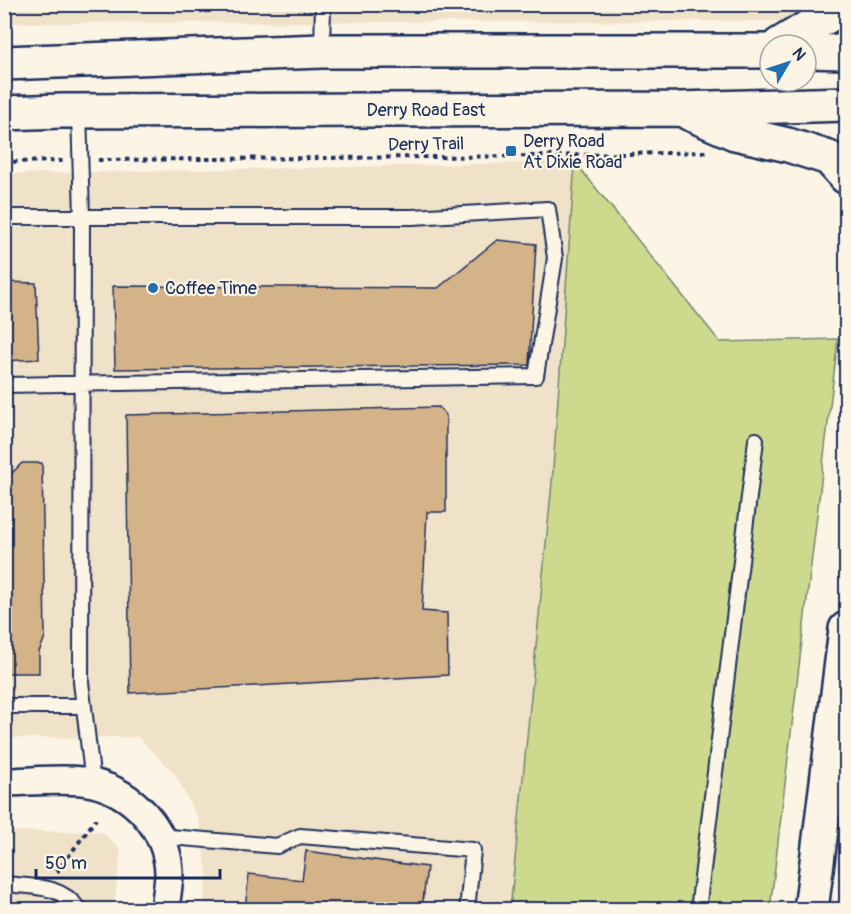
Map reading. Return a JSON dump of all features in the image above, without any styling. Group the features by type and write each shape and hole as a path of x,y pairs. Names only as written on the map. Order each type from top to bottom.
{"main road":[{"path":"799,33 846,5"},
{"path":"4,63 322,51 758,49"},
{"path":"818,51 846,52"},
{"name":"Derry Road East","path":"4,113 679,109 846,104"},
{"path":"679,109 735,133 788,145 829,158 846,177"},
{"path":"811,909 842,712 846,629"}],"street":[{"path":"4,782 93,783 128,798 151,822 164,848 169,873 165,909"}],"lane":[{"path":"322,51 323,4"},
{"path":"79,111 82,217 81,682 93,783"},
{"path":"4,217 413,217 548,209 555,258 536,376 4,385"},
{"path":"698,909 756,440"},
{"path":"4,706 84,706"},
{"path":"158,836 277,846 300,836 473,850 467,909"},
{"path":"4,884 53,889 72,898 79,909"}],"path":[{"name":"Derry Trail","path":"4,162 710,152"},
{"path":"45,888 96,819"}],"shaded area":[{"path":"4,5 816,5 784,21 5,23"},
{"path":"575,162 552,483 510,909 203,909 207,873 199,821 175,774 138,737 5,738 4,174"},
{"path":"5,831 102,832 121,850 114,909 5,910"}],"green space":[{"path":"575,162 720,342 838,339 770,909 510,910 552,483"}],"building":[{"path":"497,240 536,244 529,365 115,369 113,286 438,288"},
{"path":"4,282 36,283 39,359 4,361"},
{"path":"439,407 446,415 446,512 427,512 422,611 447,613 448,675 130,693 126,415"},
{"path":"22,463 42,463 45,637 39,652 39,673 4,673 4,481"},
{"path":"306,851 427,867 422,909 245,909 249,874 302,880"}],"place":[{"name":"Derry Road At Dixie Road","path":"511,151"},
{"name":"Coffee Time","path":"153,288"}]}
